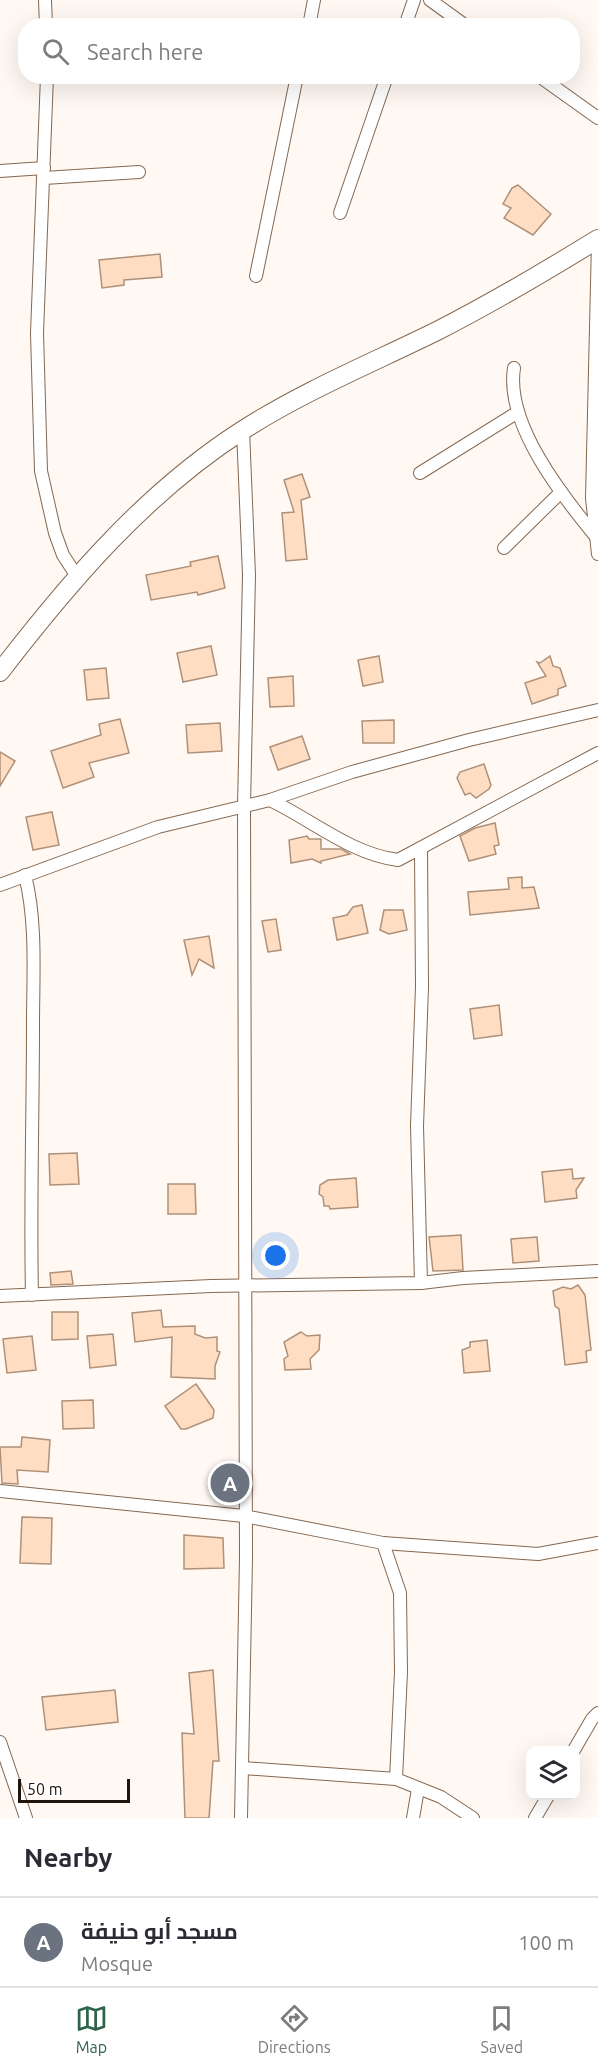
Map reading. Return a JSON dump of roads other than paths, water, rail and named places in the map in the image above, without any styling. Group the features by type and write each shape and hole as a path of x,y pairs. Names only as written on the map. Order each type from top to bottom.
{"main road":[{"path":"0,672 116,532 166,488 243,430 359,368 447,325 598,240"}],"street":[{"path":"45,0 46,18"},
{"path":"311,18 314,0"},
{"path":"408,18 414,0"},
{"path":"430,0 455,18"},
{"path":"47,84 37,333 41,471 55,533 63,555 78,578"},
{"path":"256,276 295,84"},
{"path":"340,213 384,84"},
{"path":"551,84 598,117"},
{"path":"0,171 139,172"},
{"path":"598,240 592,429 592,498 598,554"},
{"path":"514,368 511,384 518,412 542,462 561,492 597,538"},
{"path":"420,473 518,412"},
{"path":"241,1818 247,1286 244,806 249,574 243,430"},
{"path":"504,548 561,492"},
{"path":"0,885 158,827 270,800 352,772 469,740 598,710"},
{"path":"270,800 358,850 379,858 398,860 598,753"},
{"path":"421,848 422,987 417,1107 421,1283"},
{"path":"25,875 32,910 32,1295"},
{"path":"0,1296 247,1286 421,1283 463,1278 598,1270"},
{"path":"0,1491 244,1516 383,1543 538,1554 598,1543"},
{"path":"383,1543 400,1593 401,1672 396,1779"},
{"path":"576,1746 598,1713"},
{"path":"0,1742 26,1818"},
{"path":"243,1768 396,1779 441,1797 473,1818"},
{"path":"413,1818 418,1789"},
{"path":"535,1818 546,1800"}],"place":[{"name":"مسجد أبو حنيفة","path":"230,1483"}]}
